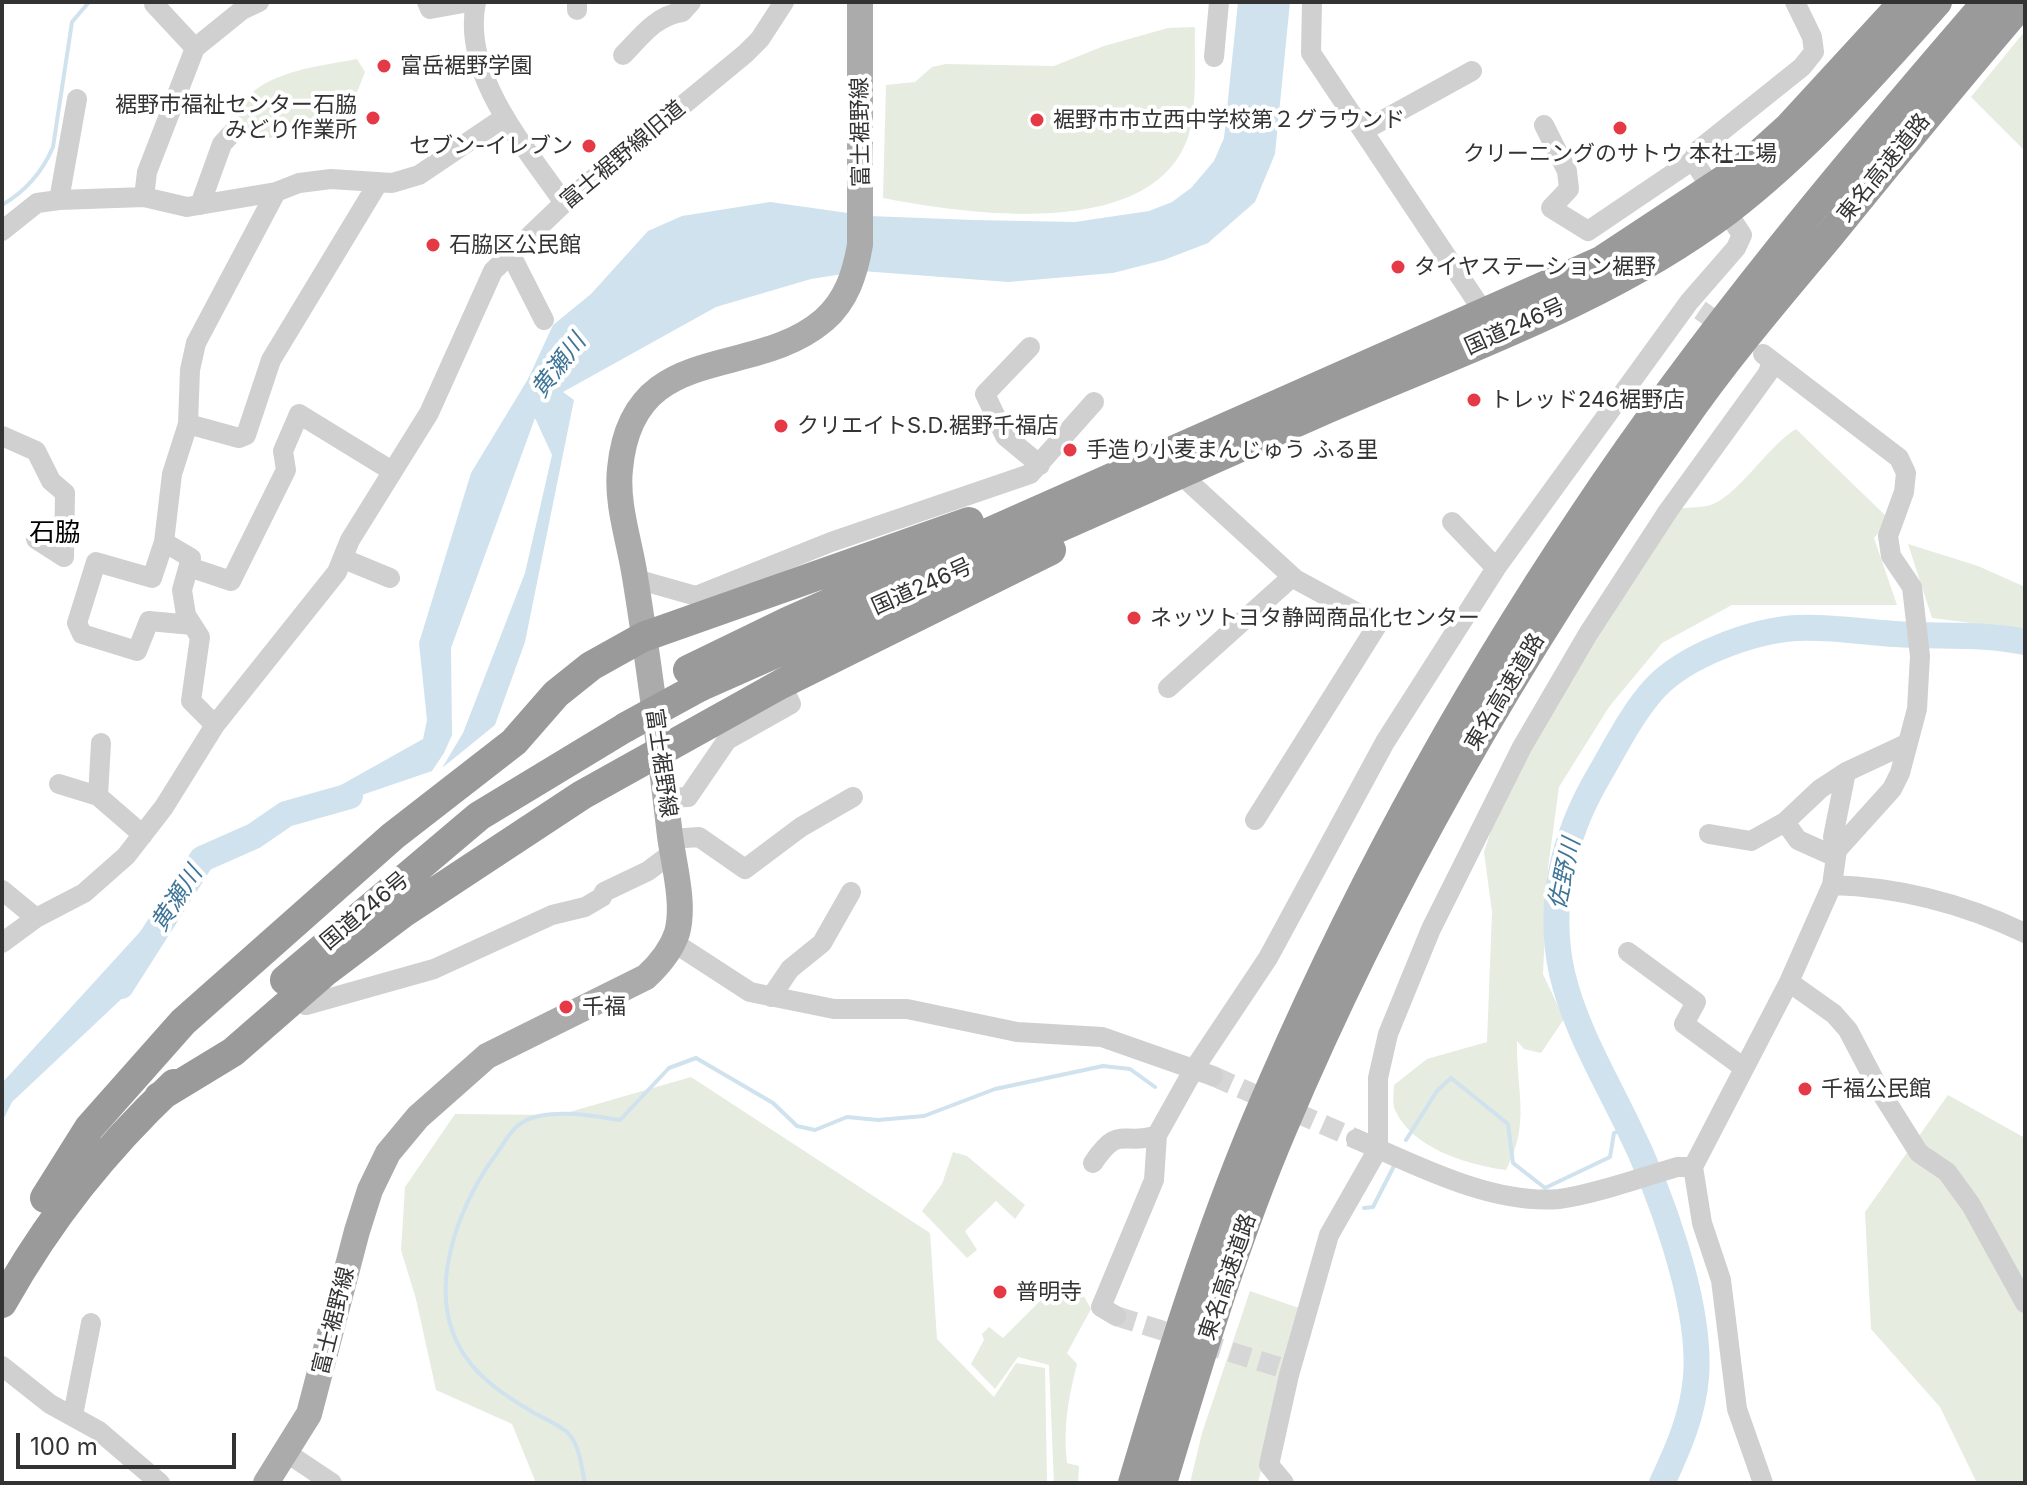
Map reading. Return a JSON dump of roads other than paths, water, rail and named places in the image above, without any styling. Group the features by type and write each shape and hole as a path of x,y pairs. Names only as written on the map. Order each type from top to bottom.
{"highway":[{"name":"国道246号","path":"2,1262 45,1198 150,1076 379,872 467,802 694,679 787,622 1485,314 1601,261 1719,200 1748,164 1790,126 1904,2"},
{"name":"国道246号","path":"694,679 1530,322 1615,281 1844,105 1937,2"},
{"name":"東名高速道路","path":"1133,1483 1205,1258 1254,1127 1306,1008 1379,858 1488,664 1585,512 1665,399 1894,111 2006,7"},
{"name":"東名高速道路","path":"1162,1483 1232,1260 1280,1133 1342,992 1408,861 1500,696 1680,424 2006,7"},
{"path":"159,1097 233,1052 392,921 491,852 661,751 781,684 1235,462 1322,411"},
{"path":"45,1198 89,1128 183,1022 393,836 514,742 556,694 591,666 643,637 1092,479 1127,472"},
{"name":"国道246号","path":"2,1303 66,1201 126,1128 314,954 479,816 620,718"}],"main road":[{"name":"富士裾野線","path":"266,1483 287,1453 316,1393 357,1231 370,1190 388,1153 418,1117 487,1056 646,977 667,956 673,942 679,912 661,751 619,475 623,445 647,400 668,381 701,366 769,348 798,336 824,320 845,295 855,273 860,245 860,2"}],"street":[{"path":"144,197 147,172 195,48 242,10 259,2"},
{"path":"427,2 430,9 469,2"},
{"path":"476,2 471,25 474,47 505,117 564,203"},
{"path":"623,55 657,21 666,14 682,12 691,2"},
{"name":"富士裾野線旧道","path":"2,943 36,918 84,893 106,877 143,835 215,725 344,559 350,540 429,413 493,271 564,203 745,54 760,39 784,2"},
{"path":"1214,57 1219,2"},
{"path":"1312,2 1311,53 1485,314"},
{"path":"1544,125 1567,171 1569,189 1551,208 1588,231 1693,160 1697,151 1802,67 1814,52 1812,37 1795,2"},
{"path":"154,4 195,48"},
{"path":"1363,131 1472,71"},
{"path":"59,200 77,99"},
{"path":"2,231 37,203 59,200 144,197 187,207 276,192 299,183 331,179 378,183 419,175 505,117"},
{"path":"200,205 222,144 234,131"},
{"path":"1116,1316 1101,1307 1154,1180 1157,1135 1203,1072 1385,742 1496,568 1736,248 1742,235 1693,160"},
{"path":"188,424 239,438 246,435 271,360 378,183"},
{"path":"192,625 149,621 137,651 82,634 77,623 96,562 152,578 164,542 172,474 188,424 190,370 196,343 276,192"},
{"path":"510,253 544,320"},
{"path":"1030,347 985,394 1005,436 1040,465"},
{"path":"1284,1483 1269,1465 1286,1371 1329,1235 1378,1149 1378,1078 1388,1034 1431,929 1479,828 1588,634 1668,511 1768,373 1767,358 1899,458 1906,473 1904,492 1888,536 1891,556 1912,587 1920,656 1917,709 1892,789 1836,853"},
{"path":"636,579 696,596 831,542 1030,474 1094,402"},
{"path":"189,567 231,581 248,540 286,470 283,451 299,414 392,471"},
{"path":"2,436 36,451 51,481 65,493 64,557 36,539"},
{"path":"1190,483 1292,577 1378,624 1255,820"},
{"path":"1452,522 1496,568"},
{"path":"164,542 191,558 182,590 186,615 200,637 191,701 215,725"},
{"path":"344,559 390,578"},
{"path":"1168,688 1292,577"},
{"path":"666,798 688,797 727,740 791,704 781,684"},
{"path":"98,796 101,743"},
{"path":"1709,834 1751,841 1785,822 1820,789 1846,772 1906,744"},
{"path":"1356,1139 1505,1196 1562,1198 1685,1167 1744,1068 1789,982 1832,885 1836,853 1833,837 1846,772"},
{"path":"59,784 98,796 143,835"},
{"path":"298,996 306,1005 434,969 552,915 585,907 602,897 604,892 648,871 672,846 699,837 745,869 801,827 853,797"},
{"path":"1785,822 1798,840 1836,853"},
{"path":"1832,885 1879,887 1935,899 2025,933"},
{"path":"2,890 36,918"},
{"path":"771,997 790,969 822,943 851,892"},
{"path":"673,942 727,981 750,992 834,1009 907,1009 1017,1032 1102,1037 1203,1072"},
{"path":"1628,952 1696,1002 1684,1024 1744,1068"},
{"path":"1789,982 1834,1014 1848,1030 1880,1091 1919,1153 1947,1172 1971,1205 2025,1303"},
{"path":"1093,1163 1107,1142 1157,1135"},
{"path":"1685,1167 1721,1280 1737,1409 1763,1483"},
{"path":"73,1415 91,1323"},
{"path":"2,1366 50,1404 99,1431 160,1483"},
{"path":"287,1453 332,1483"}],"water":[{"path":"1238,2 1290,2 1275,154 1255,202 1208,243 1164,260 1113,273 1008,282 862,271 811,279 716,307 563,392 574,400 525,642 495,725 442,768 463,733 525,573 552,455 535,418 451,648 452,735 444,753 432,771 318,810 316,799 423,739 427,720 419,643 471,473 528,379 553,325 591,294 648,231 682,216 770,202 869,216 973,220 1075,222 1149,211 1172,202 1191,188 1214,161 1224,138"},
{"path":"149,922 131,990 12,1102 2,1122 2,1083"}],"waterway":[{"path":"2,205 19,194 32,180 53,147 72,22 89,2"},
{"name":"佐野川","path":"1662,1483 1692,1405 1696,1377 1692,1316 1676,1247 1652,1179 1581,1031 1562,973 1556,922 1558,897 1567,847 1576,823 1617,743 1655,688 1684,665 1721,647 1760,634 1796,628 1993,637 2025,642"},
{"name":"黄瀬川","path":"121,986 202,859 254,836 286,814 350,796"},
{"path":"585,1483 571,1437 560,1427 510,1398 475,1369 458,1345 447,1308 448,1261 463,1214 484,1171 522,1122 556,1114 620,1120 669,1068 696,1058 773,1103 797,1126 815,1130 847,1117 878,1120 924,1116 995,1089 1103,1066 1130,1069 1155,1087"},
{"path":"1406,1140 1437,1091 1451,1078 1508,1124 1513,1163 1545,1188 1610,1157 1614,1133 1629,1127"},
{"path":"1364,1208 1373,1207 1394,1166"}],"tunnel":[{"path":"1700,310 1730,331"},
{"path":"1213,1076 1356,1139"},
{"path":"1116,1316 1282,1368"}],"place":[{"name":"富岳裾野学園","path":"384,66"},
{"name":"裾野市福祉センター石脇 みどり作業所","path":"373,118"},
{"name":"裾野市市立西中学校第２グラウンド","path":"1037,120"},
{"name":"クリーニングのサトウ 本社工場","path":"1620,128"},
{"name":"セブン-イレブン","path":"589,146"},
{"name":"石脇区公民館","path":"433,245"},
{"name":"タイヤステーション裾野","path":"1398,267"},
{"name":"トレッド246裾野店","path":"1474,400"},
{"name":"クリエイトS.D.裾野千福店","path":"781,426"},
{"name":"手造り小麦まんじゅう ふる里","path":"1070,450"},
{"name":"ネッツトヨタ静岡商品化センター","path":"1134,618"},
{"name":"千福","path":"566,1007"},
{"name":"千福公民館","path":"1805,1089"},
{"name":"普明寺","path":"1000,1292"}],"district":[{"name":"石脇","path":"55,533"}]}
